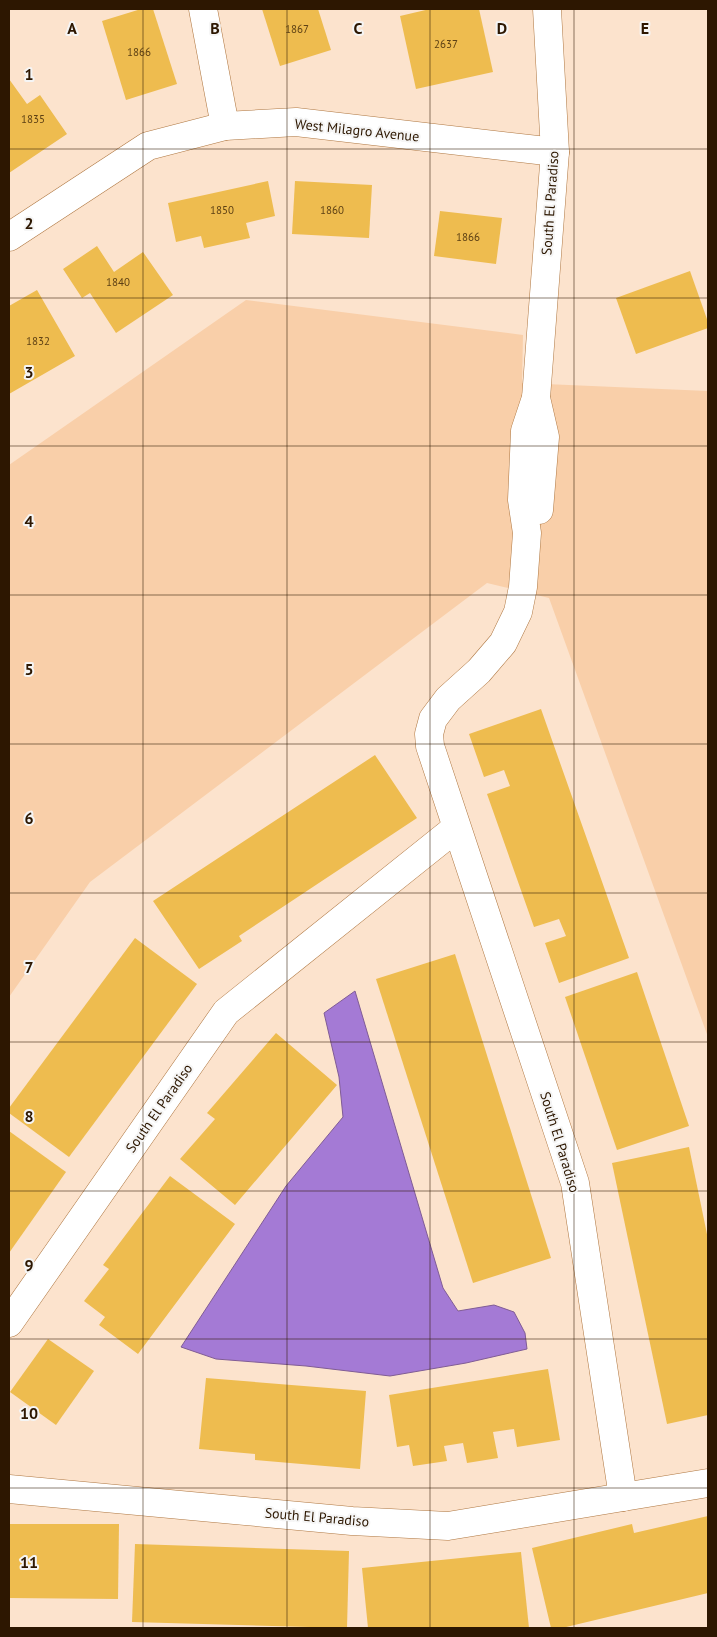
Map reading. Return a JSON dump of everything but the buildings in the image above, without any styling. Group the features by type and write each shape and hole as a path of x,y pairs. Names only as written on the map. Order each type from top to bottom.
{"street":[{"path":"203,9 225,126"},
{"name":"South El Paradiso","path":"547,9 555,152 536,398 545,437 540,508 527,533 523,587 518,612 503,643 479,671 448,699 433,719 429,734 430,746 456,828 575,1183 623,1497"},
{"name":"West Milagro Avenue","path":"9,237 148,146 225,126 296,122 555,152"},
{"name":"South El Paradiso","path":"9,1323 226,1012 456,828"},
{"name":"South El Paradiso","path":"9,1489 352,1521 448,1526 708,1484"}],"shaded area":[{"path":"246,300 523,335 522,383 708,391 708,1037 549,598 487,583 90,882 9,997 9,465"},
{"path":"355,991 443,1288 458,1311 494,1305 514,1312 525,1333 527,1349 466,1363 390,1376 306,1366 216,1359 181,1347 286,1186 343,1117 339,1077 324,1013"}]}
